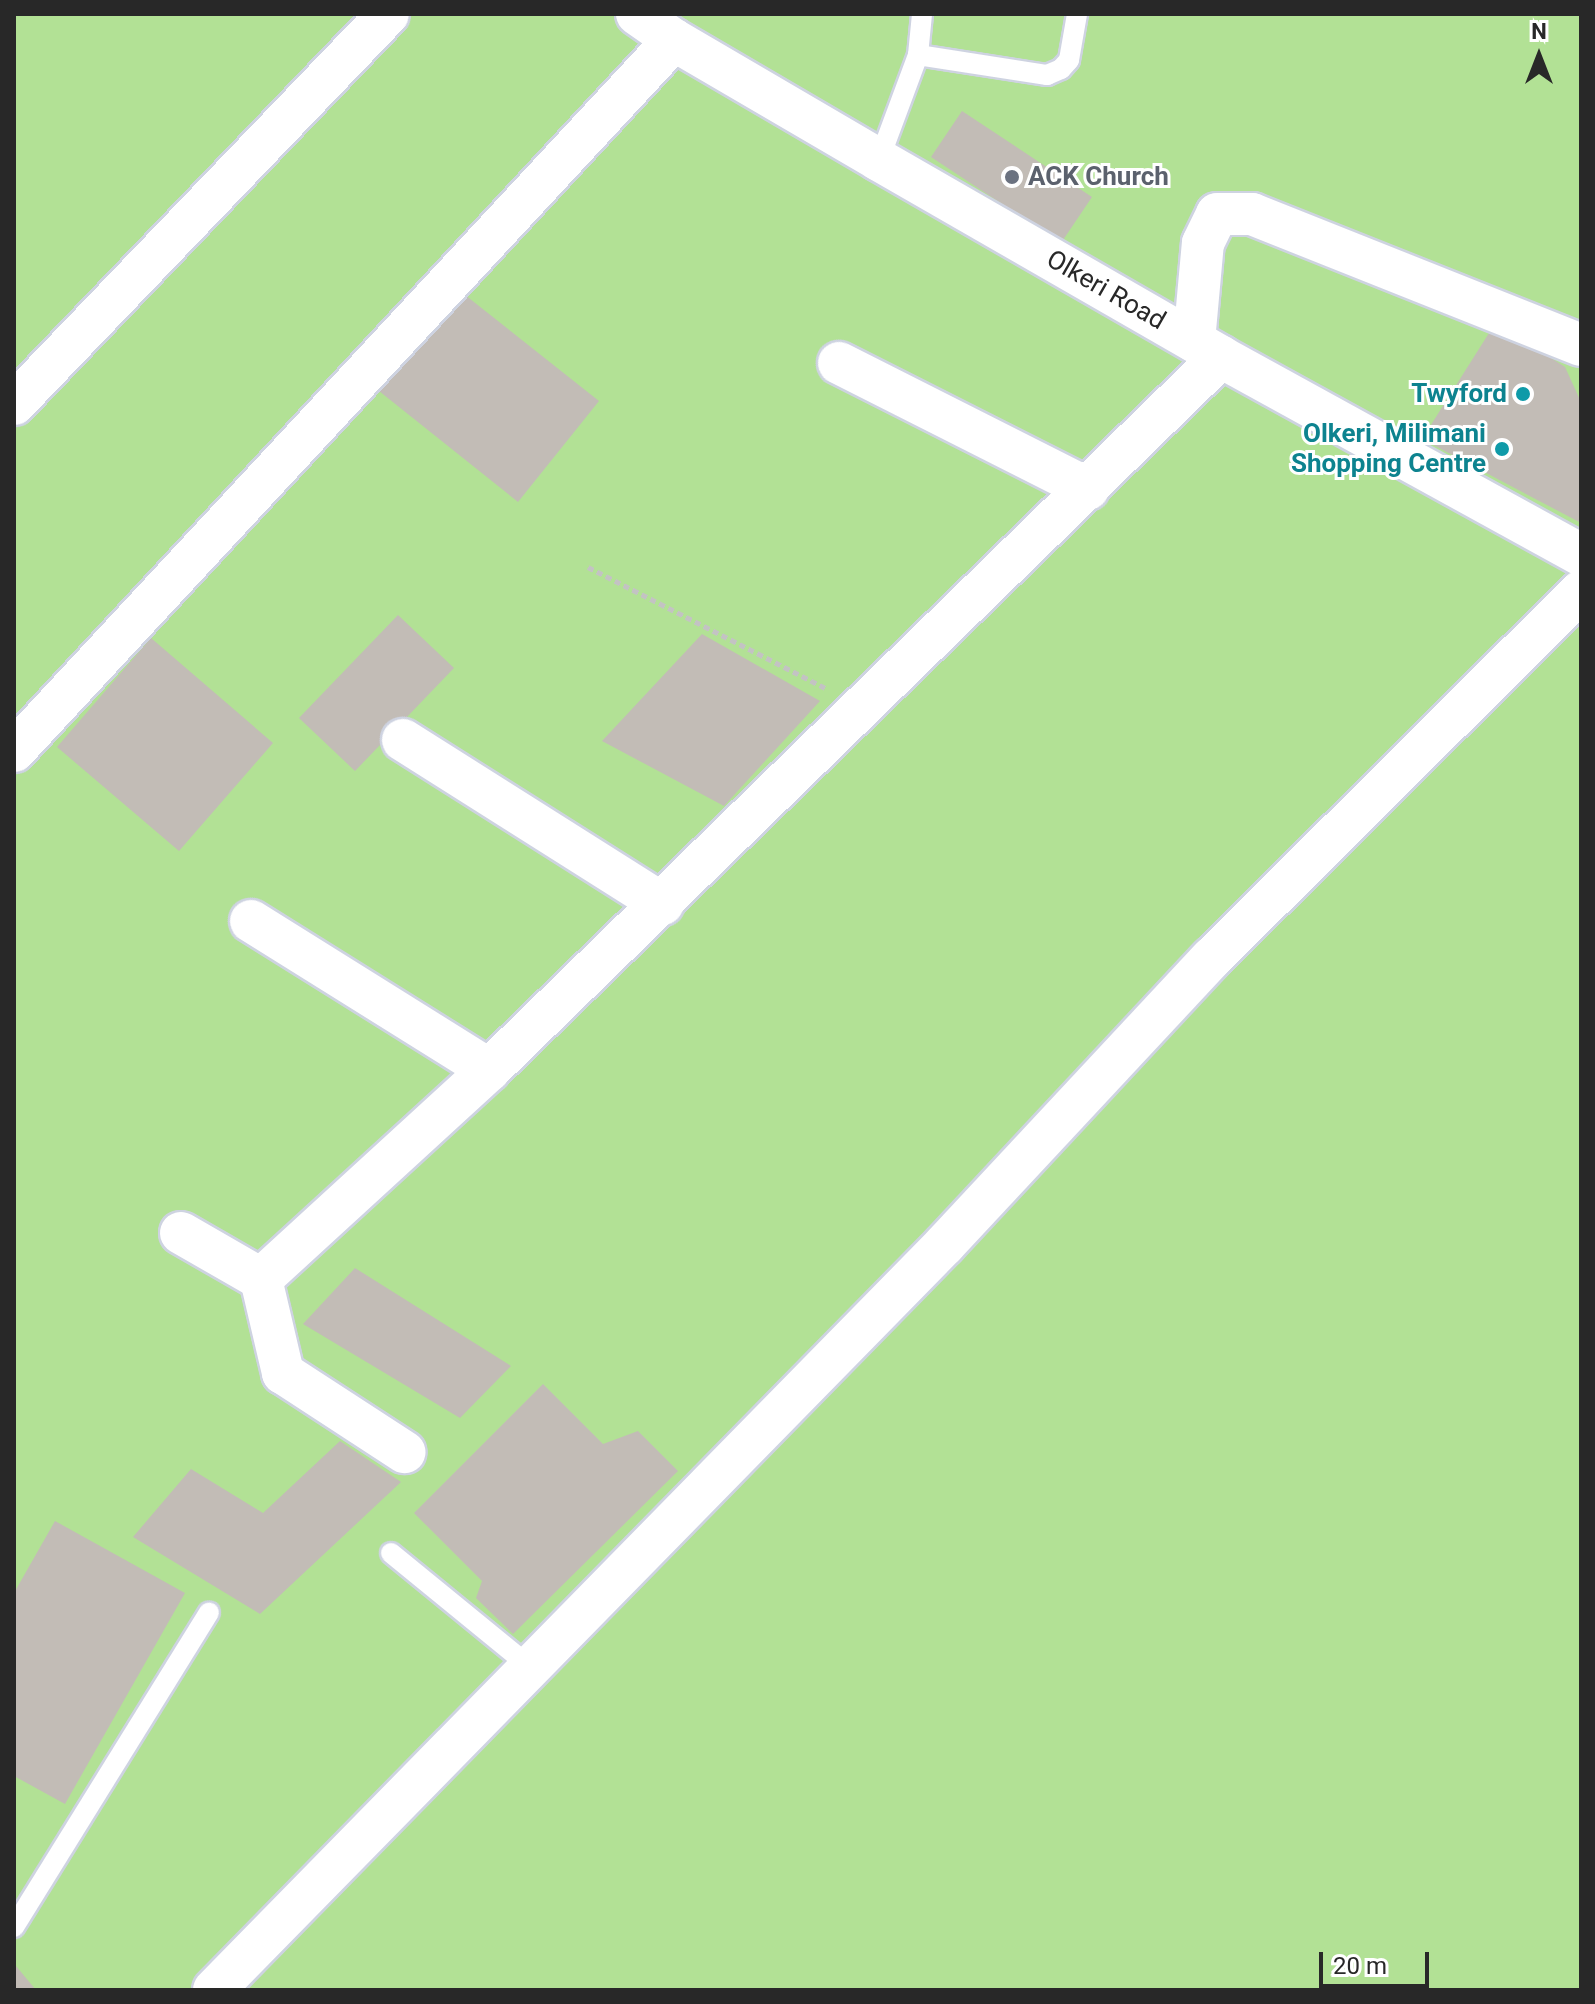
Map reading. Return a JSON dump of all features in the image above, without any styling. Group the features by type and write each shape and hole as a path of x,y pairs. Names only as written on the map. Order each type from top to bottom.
{"street":[{"path":"14,404 388,14"},
{"name":"Olkeri Road","path":"637,14 674,40 1208,349 1581,555"},
{"path":"14,751 674,40"},
{"path":"261,1279 489,1070 1088,489 1208,349 1203,243 1217,214 1252,214 1581,345"},
{"path":"839,363 1088,489"},
{"path":"214,1990 945,1244 1212,958 1581,591"},
{"path":"403,740 662,904"},
{"path":"251,921 489,1070"},
{"path":"181,1233 261,1279 283,1373 404,1452"}],"lane":[{"path":"879,160 918,55 922,14"},
{"path":"918,55 1047,75 1061,69 1069,60 1077,14"},
{"path":"391,1553 529,1666"},
{"path":"14,1927 209,1613"}],"path":[{"path":"588,567 863,708"}],"green space":[{"path":"14,14 1581,14 1581,1990 14,1990"}],"building":[{"name":"ACK Church","path":"962,111 1092,197 1061,243 931,157"},
{"path":"460,291 599,401 518,502 379,391"},
{"path":"1496,322 1565,367 1581,402 1581,523 1422,439"},
{"path":"398,615 454,668 355,771 299,718"},
{"path":"702,634 820,701 724,806 602,741"},
{"path":"151,638 273,743 179,851 57,747"},
{"path":"355,1268 511,1366 460,1418 303,1324"},
{"path":"543,1384 603,1444 638,1431 678,1471 513,1634 476,1598 482,1581 414,1513"},
{"path":"340,1441 401,1482 260,1614 133,1537 191,1469 263,1513"},
{"path":"55,1521 185,1593 65,1804 14,1776 14,1593"},
{"path":"16,1966 36,1990 14,1990"}],"place":[{"name":"ACK Church","path":"1012,177"},
{"name":"Twyford","path":"1523,394"},
{"name":"Olkeri, Milimani Shopping Centre","path":"1502,449"}]}
